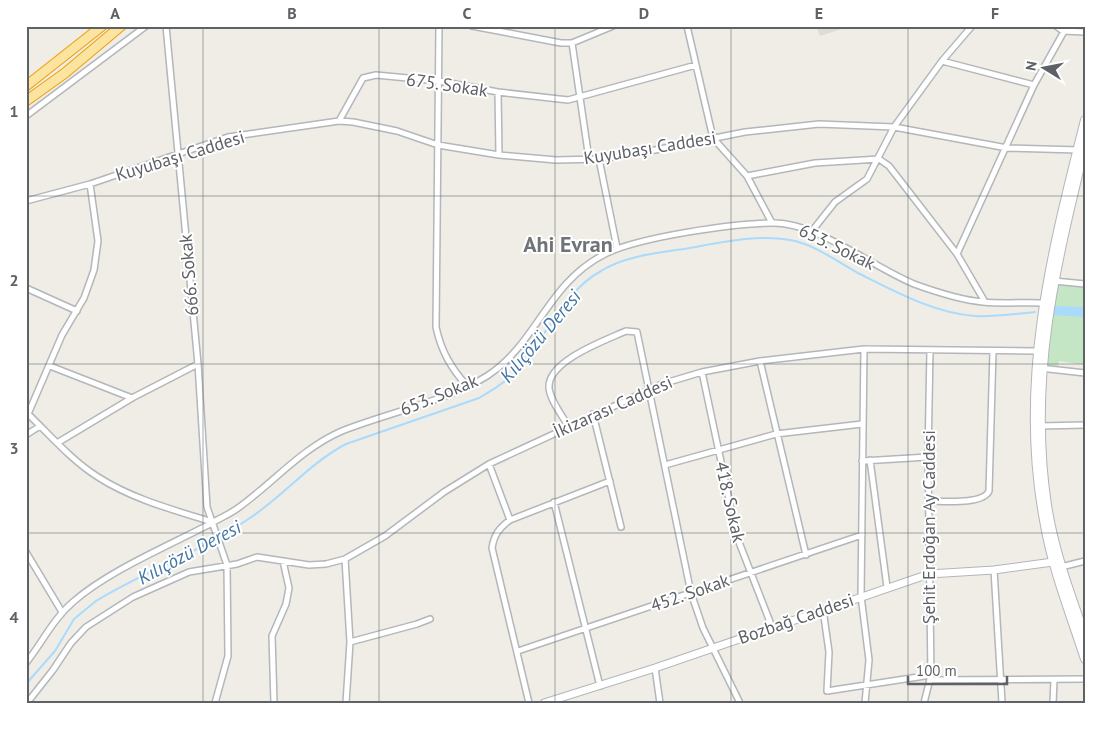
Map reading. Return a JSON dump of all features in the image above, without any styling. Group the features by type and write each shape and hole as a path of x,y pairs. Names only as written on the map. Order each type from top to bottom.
{"highway":[{"path":"26,86 102,26"},
{"path":"26,101 65,73 121,26"}],"main road":[{"path":"1085,120 1083,149 1050,281 1042,303 1036,351 1047,507 1061,567 1085,636"},
{"path":"1050,281 1033,411 1036,466 1044,522 1053,562 1085,659"}],"street":[{"path":"26,116 146,26"},
{"name":"666. Sokak","path":"166,26 198,364 207,507 227,564 228,656 215,703"},
{"path":"439,26 436,327 440,346 453,369 467,386"},
{"path":"472,26 547,41 572,43 613,26"},
{"path":"687,26 713,138 747,176 772,223"},
{"path":"812,231 835,202 867,179 880,159 894,128 942,61 972,26"},
{"path":"1056,26 1085,32"},
{"path":"957,254 1007,148 1034,85 1065,29"},
{"path":"572,43 589,159"},
{"path":"942,61 1034,85"},
{"name":"675. Sokak","path":"339,121 363,78 376,75 439,81 498,92 568,100 696,65"},
{"path":"498,92 499,155"},
{"name":"Kuyubaşı Caddesi","path":"26,201 90,184 228,138 339,121 397,131 438,145 499,155 532,158 599,159 713,138 799,125 894,128 1007,148 1083,149"},
{"path":"599,159 617,248"},
{"path":"747,176 815,163 880,159 889,166 957,254 985,302"},
{"path":"90,184 98,241 91,284 62,335 50,366 27,413 57,443 107,483 148,501 212,522"},
{"name":"653. Sokak","path":"26,663 62,612 88,591 237,509 327,438 484,378 510,357 561,287 574,274 588,263 617,248 672,236 772,223 786,224 812,231 917,285 964,299 985,302 1042,303"},
{"path":"1050,281 1085,284"},
{"path":"26,288 76,311"},
{"path":"568,426 550,392 550,380 560,366 569,359 626,331 634,330 638,338 650,389 691,593 703,628 740,703"},
{"path":"864,349 861,596 869,660 865,703"},
{"name":"İkizarası Caddesi","path":"26,703 53,670 71,643 101,616 133,597 189,572 227,564 244,563 257,557 317,565 346,559 385,536 444,492 489,464 650,389 702,372 760,361 864,349 1036,351"},
{"name":"Şehit Erdoğan Ay Caddesi","path":"924,703 930,677 928,457 930,350"},
{"path":"928,501 979,500 987,495 989,491 993,351"},
{"path":"760,361 806,555"},
{"path":"57,443 132,398 198,364"},
{"path":"50,366 132,398"},
{"path":"1038,368 1085,373"},
{"name":"418. Sokak","path":"702,372 737,537 772,627"},
{"path":"593,414 621,527"},
{"path":"665,465 776,434 862,424"},
{"path":"1040,426 1085,425"},
{"path":"26,435 40,426"},
{"path":"862,461 928,457"},
{"path":"870,460 887,587"},
{"path":"489,464 510,520"},
{"path":"529,703 492,548 493,538 510,520 610,481"},
{"path":"554,502 600,686"},
{"name":"452. Sokak","path":"518,651 862,535"},
{"path":"26,552 62,612"},
{"path":"346,559 350,642 346,703"},
{"path":"274,703 272,636 286,604 289,588 283,561"},
{"path":"1061,567 1085,561"},
{"name":"Bozbağ Caddesi","path":"544,703 655,668 929,574 994,570 1053,562"},
{"path":"994,570 1002,703"},
{"path":"823,609 829,652 827,690 930,677 1002,680 1085,679"},
{"path":"350,642 430,619"},
{"path":"655,668 660,703"},
{"path":"1053,703 1054,680"}],"shaded area":[{"path":"816,26 851,26 820,36"}],"green space":[{"path":"1055,285 1085,286 1085,365 1059,361 1058,366 1046,365"}],"water":[{"path":"1053,306 1085,307 1085,317 1051,315"}],"waterway":[{"name":"Kılıçözü Deresi","path":"26,684 55,651 74,619 96,601 229,531 260,511 307,471 346,444 479,398 501,384 524,362 575,292 587,280 620,262 652,254 737,240 777,238 808,245 900,294 944,311 975,316 1035,312"}],"district":[{"name":"Ahi Evran","path":"568,244"}]}
